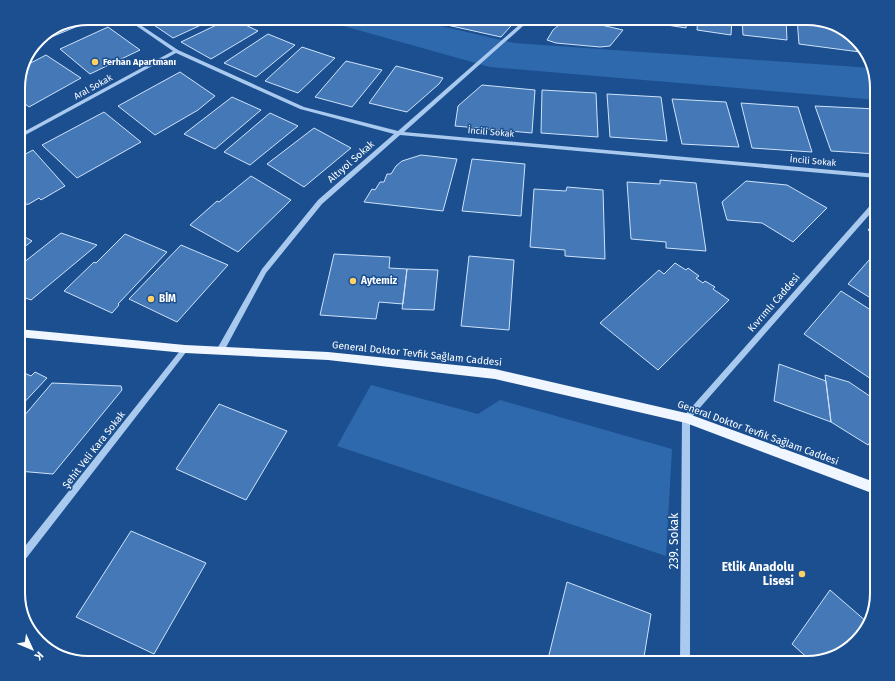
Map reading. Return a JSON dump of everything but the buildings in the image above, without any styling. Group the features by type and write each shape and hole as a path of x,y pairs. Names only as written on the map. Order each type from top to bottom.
{"main road":[{"name":"General Doktor Tevfik Sağlam Caddesi","path":"25,334 185,349 328,356 495,374 686,418 870,488"}],"street":[{"name":"İncili Sokak","path":"137,25 176,51 302,108 398,133 870,175"},
{"name":"Altıyol Sokak","path":"220,351 264,271 320,202 522,25"},
{"name":"Aral Sokak","path":"25,133 176,51"},
{"name":"Kıvrımlı Caddesi","path":"686,418 870,210"},
{"name":"Şehit Veli Kara Sokak","path":"25,553 185,349"},
{"name":"239. Sokak","path":"685,656 686,418"}],"shaded area":[{"path":"340,25 436,25 514,43 866,68 870,88 870,99 490,67"},
{"path":"371,385 478,414 500,400 672,449 666,556 337,446"}],"place":[{"name":"Ferhan Apartmanı","path":"95,62"},
{"name":"Aytemiz","path":"353,281"},
{"name":"BİM","path":"151,299"},
{"name":"Etlik Anadolu Lisesi","path":"802,574"}]}
